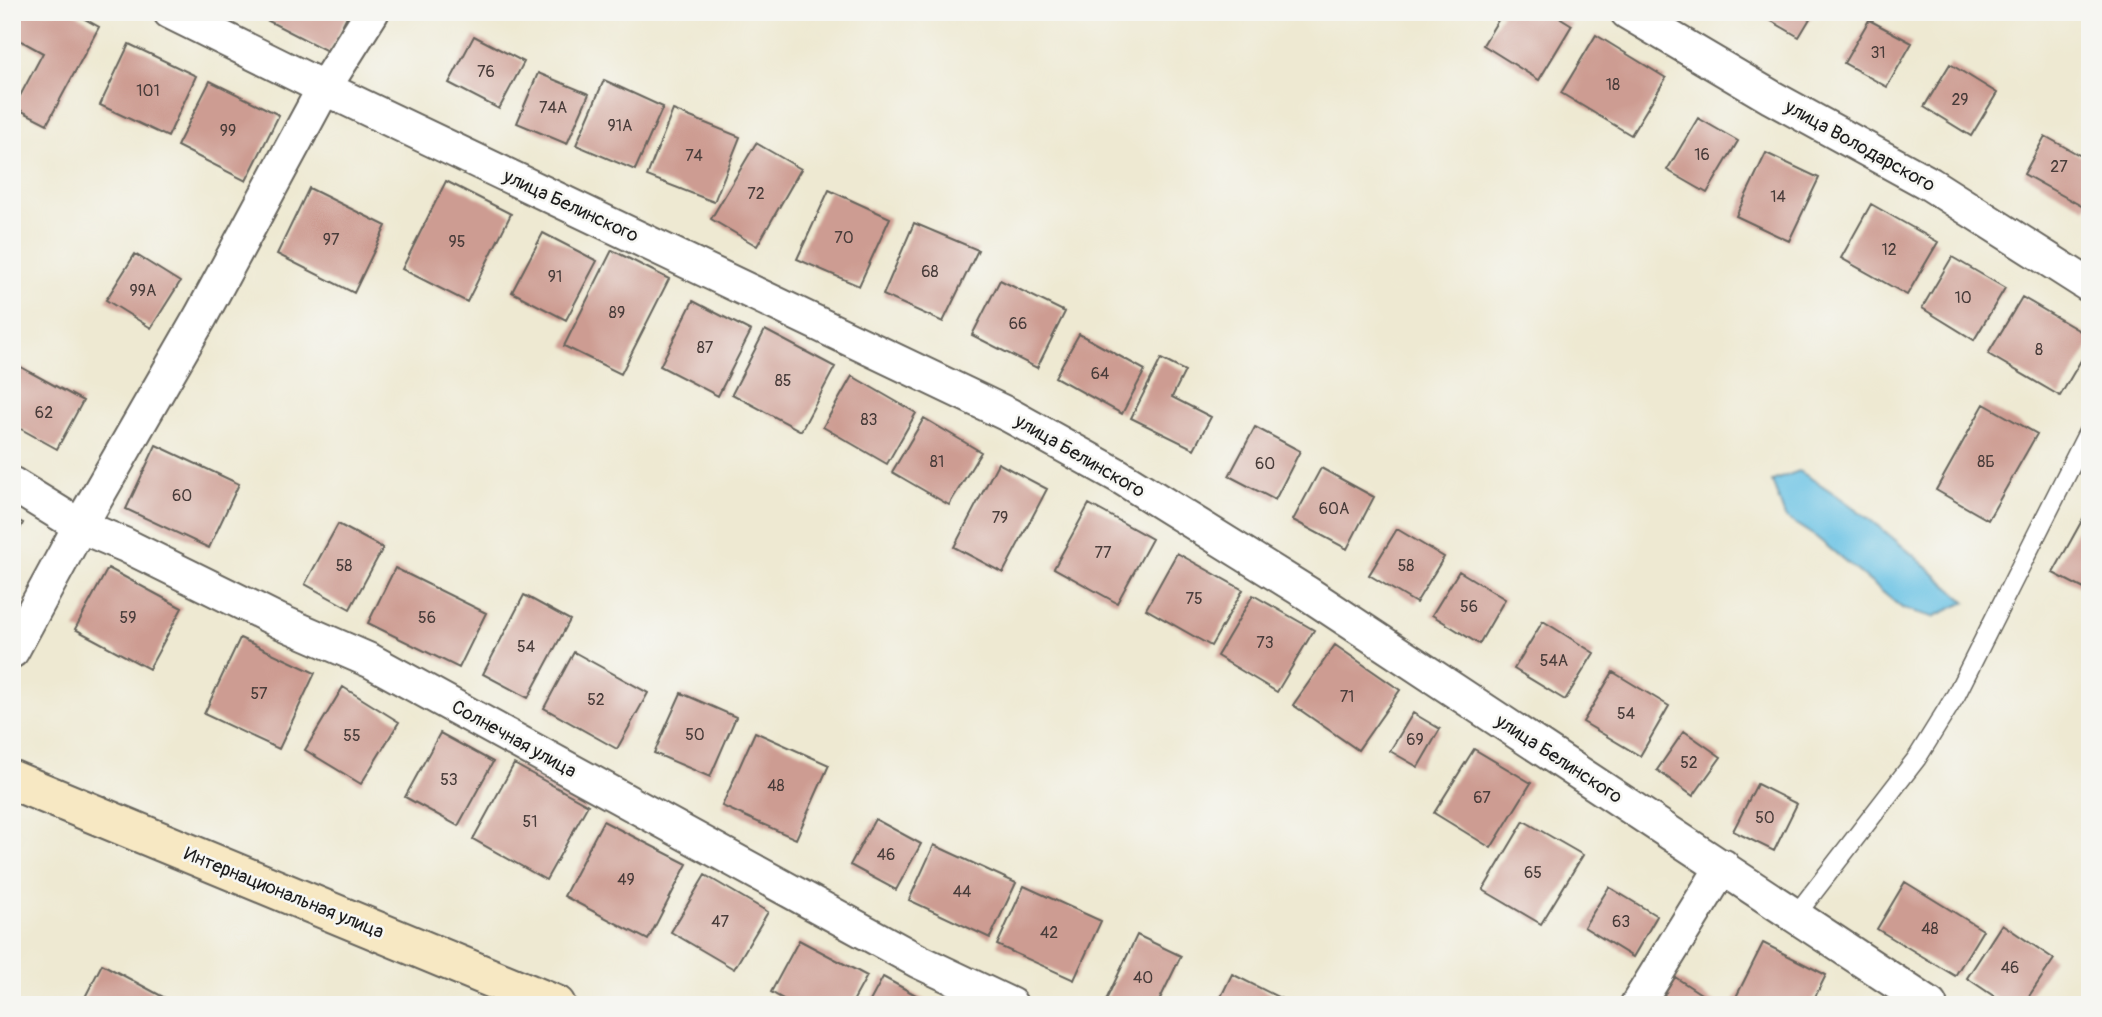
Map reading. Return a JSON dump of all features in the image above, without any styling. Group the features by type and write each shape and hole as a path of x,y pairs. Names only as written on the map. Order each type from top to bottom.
{"main road":[{"name":"Интернациональная улица","path":"12,780 556,1005"}],"street":[{"name":"улица Белинского","path":"170,12 1009,415 1119,476 1307,593 1930,1005"},
{"path":"12,651 80,526 201,316 324,88 372,12"},
{"name":"улица Володарского","path":"1627,12 1771,97 1930,184 2090,286"},
{"name":"Солнечная улица","path":"12,484 80,526 125,545 279,621 371,661 918,961 1012,1005"},
{"path":"1637,1005 1723,866"}],"lane":[{"path":"1795,916 1917,758 1956,695 2090,428"}],"water":[{"path":"1799,471 1865,516 1966,602 1933,617 1902,608 1816,537 1785,517 1772,481"}],"building":[{"path":"12,12 72,12 99,27 47,124 14,107 43,53 12,36"},
{"path":"251,12 349,12 329,52"},
{"path":"1503,12 1551,12 1572,25 1539,80 1483,45"},
{"path":"1756,12 1814,12 1799,37"},
{"path":"1869,20 1912,43 1887,87 1844,63"},
{"path":"1596,35 1666,78 1631,135 1561,93"},
{"path":"474,36 524,62 499,109 449,83"},
{"path":"129,44 196,76 168,137 100,105"},
{"path":"1950,64 1997,93 1971,136 1924,107"},
{"path":"538,73 589,94 567,144 517,123"},
{"path":"604,80 663,107 635,170 576,145"},
{"path":"210,81 279,115 246,181 177,146"},
{"path":"673,110 740,137 714,202 647,176"},
{"path":"1698,118 1738,141 1707,193 1667,170"},
{"path":"2045,136 2090,161 2090,199 2085,208 2024,174"},
{"path":"756,143 801,169 757,246 711,219"},
{"path":"1766,153 1819,178 1789,241 1736,216"},
{"path":"446,181 511,214 467,302 402,269"},
{"path":"309,188 386,226 354,293 277,254"},
{"path":"829,190 890,218 859,286 797,259"},
{"path":"1871,204 1938,242 1907,295 1841,258"},
{"path":"914,223 978,250 943,322 883,295"},
{"path":"543,233 597,261 566,320 512,292"},
{"path":"612,250 669,279 621,374 564,346"},
{"path":"135,254 180,282 151,328 106,300"},
{"path":"1952,257 2005,288 1974,340 1922,308"},
{"path":"1000,280 1065,312 1037,368 972,335"},
{"path":"2022,297 2090,337 2090,345 2060,396 1988,354"},
{"path":"693,301 751,331 718,396 660,366"},
{"path":"765,330 835,367 801,431 732,394"},
{"path":"1079,334 1145,370 1122,414 1055,377"},
{"path":"1161,359 1185,371 1172,397 1211,417 1194,449 1131,418"},
{"path":"17,365 83,401 57,449 12,424 12,373"},
{"path":"852,376 916,413 887,464 823,427"},
{"path":"1984,404 2037,434 1988,520 1936,490"},
{"path":"924,418 981,452 949,505 892,472"},
{"path":"1255,427 1300,451 1275,500 1229,476"},
{"path":"156,445 239,484 209,548 126,509"},
{"path":"998,463 1047,489 1003,573 954,547"},
{"path":"1321,468 1374,497 1347,549 1293,520"},
{"path":"1089,504 1152,539 1117,603 1054,568"},
{"path":"2090,506 2090,592 2053,573"},
{"path":"12,518 23,523 12,545"},
{"path":"338,524 383,548 350,609 305,584"},
{"path":"1397,529 1444,557 1416,603 1369,575"},
{"path":"1177,553 1243,590 1211,646 1146,609"},
{"path":"108,568 182,608 149,669 75,629"},
{"path":"395,568 486,613 459,668 368,623"},
{"path":"1459,571 1505,599 1479,644 1432,615"},
{"path":"524,595 570,620 528,698 483,674"},
{"path":"1253,595 1314,630 1277,692 1217,656"},
{"path":"1543,621 1594,653 1565,700 1514,669"},
{"path":"240,638 315,673 279,749 204,714"},
{"path":"1335,645 1400,690 1358,750 1293,705"},
{"path":"574,652 648,693 617,749 544,708"},
{"path":"1613,672 1669,706 1640,756 1583,722"},
{"path":"343,687 399,722 361,784 305,750"},
{"path":"681,693 736,717 710,777 654,753"},
{"path":"1413,713 1440,729 1418,767 1390,751"},
{"path":"1684,731 1721,757 1693,796 1657,770"},
{"path":"755,732 829,765 796,839 722,806"},
{"path":"440,733 493,762 458,826 405,797"},
{"path":"1474,749 1531,783 1491,848 1434,813"},
{"path":"514,764 588,805 546,880 473,839"},
{"path":"1757,784 1797,804 1774,851 1733,831"},
{"path":"875,819 921,844 896,890 850,865"},
{"path":"603,821 687,864 648,940 564,896"},
{"path":"1524,821 1583,855 1541,924 1483,890"},
{"path":"934,845 1016,883 990,938 909,900"},
{"path":"705,875 768,912 734,969 671,932"},
{"path":"1905,882 1983,930 1955,976 1877,929"},
{"path":"1024,886 1101,921 1074,980 997,945"},
{"path":"1609,887 1657,916 1633,957 1584,927"},
{"path":"2002,924 2054,959 2023,1005 2007,1005 1967,978"},
{"path":"1137,935 1181,956 1157,1005 1116,1005 1106,1000"},
{"path":"799,940 867,976 851,1005 794,1005 771,992"},
{"path":"1763,943 1826,975 1811,1005 1732,1005"},
{"path":"102,964 178,1005 81,1005"},
{"path":"1232,974 1284,1000 1282,1005 1217,1005"},
{"path":"883,977 934,1005 868,1005"},
{"path":"1675,977 1718,1005 1658,1005"}]}
